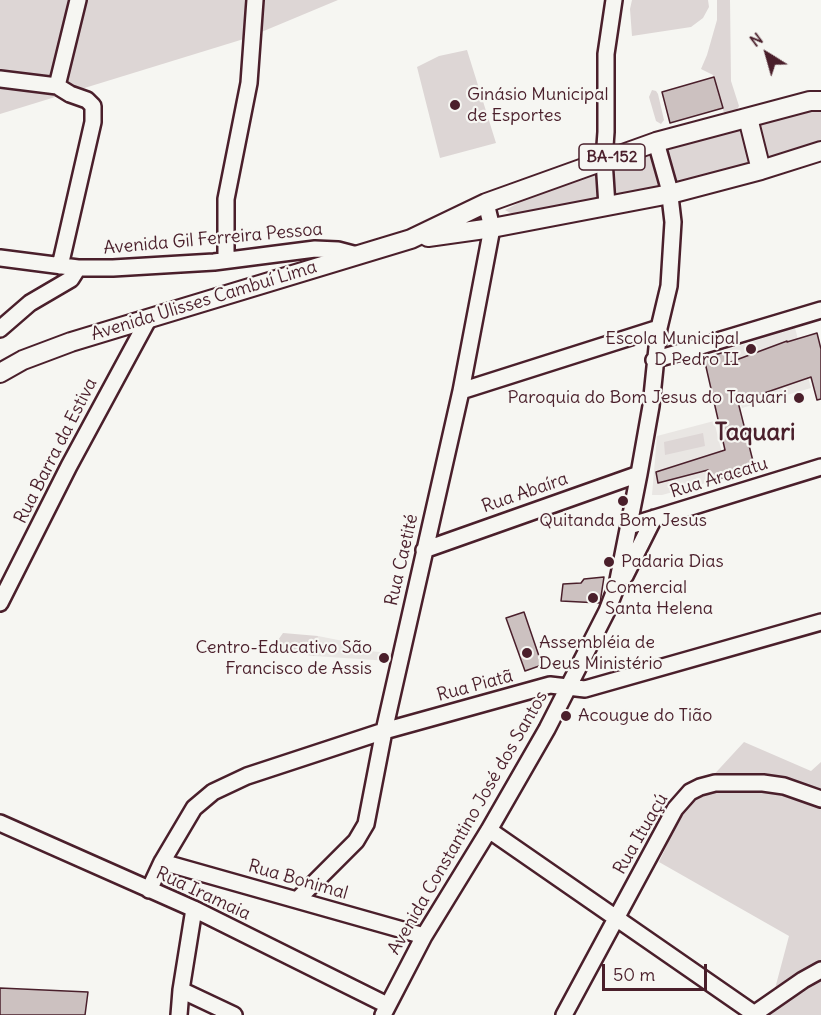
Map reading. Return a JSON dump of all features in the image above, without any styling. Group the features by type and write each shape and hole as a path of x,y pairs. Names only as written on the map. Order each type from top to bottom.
{"main road":[{"name":"Avenida Ulisses Cambuí Lima","path":"411,239 486,203 656,142 817,99"},
{"path":"748,118 760,170"},
{"name":"Avenida Ulisses Cambuí Lima","path":"0,373 23,360 71,342 411,239 492,228 670,194 821,151"}],"street":[{"path":"57,86 78,0"},
{"path":"226,260 226,199 249,83 255,0"},
{"path":"607,206 604,160 606,54 614,0"},
{"path":"0,79 57,86 87,100 94,110 60,266"},
{"name":"Avenida Constantino José dos Santos","path":"385,1010 424,936 489,830 568,689 607,611 617,585 651,406 654,360 669,286 673,222 670,194 656,142"},
{"name":"Rua Caetité","path":"297,900 356,841 366,824 384,731 460,391 492,228 486,203"},
{"name":"Avenida Gil Ferreira Pessoa","path":"0,258 78,268 142,267 315,249 338,250 357,255"},
{"path":"0,329 30,303 71,279 78,268"},
{"path":"654,360 821,310"},
{"name":"Rua Barra da Estiva","path":"0,603 69,466 149,318"},
{"path":"460,391 659,328"},
{"name":"Rua Aracatu","path":"629,526 821,467"},
{"name":"Rua Abaíra","path":"424,550 639,474"},
{"path":"617,585 626,575 654,518"},
{"name":"Rua Piatã","path":"149,890 187,817 200,801 213,792 247,776 384,731 550,685 568,689 585,689 821,622"},
{"name":"Rua Ituaçú","path":"564,1015 675,808 690,792 715,783 762,783 784,786 821,799"},
{"name":"Rua Iramaia","path":"0,823 194,909 385,1010"},
{"path":"489,830 755,1014 821,970"},
{"name":"Rua Bonimal","path":"162,862 424,936"},
{"path":"179,1015 194,909"},
{"path":"181,990 234,1015"}],"shaded area":[{"path":"0,0 338,0 247,38 0,114"},
{"path":"632,0 708,0 709,7 703,18 691,27 632,36 630,9"},
{"path":"717,0 730,0 731,81 739,106 736,111 729,114 724,113 713,75 701,69 717,20"},
{"name":"Ginásio Municipal de Esportes","path":"467,50 496,143 440,158 417,67 439,56"},
{"path":"652,90 658,94 664,120 661,124 656,121 649,97"},
{"path":"804,108 821,108 821,145 707,179 514,215 505,210 566,182"},
{"path":"795,328 811,388 742,408 726,350"},
{"path":"714,421 728,477 662,495 652,495 657,436"},
{"path":"703,433 705,446 665,455 664,442"},
{"path":"283,633 318,636 314,656 271,650"},
{"path":"318,636 358,644 358,650 391,653 390,661 314,656"},
{"path":"744,742 811,771 821,762 821,1015 768,1015 789,936 659,862 685,806"}],"building":[{"path":"714,77 723,108 670,123 662,92"},
{"path":"817,333 821,349 821,399 817,400 811,377 738,402 755,469 711,481 708,470 658,483 656,472 725,450 704,358 725,352 728,363 787,341"},
{"path":"604,577 600,603 561,601 563,584 581,583 584,579"},
{"path":"524,612 542,665 525,671 506,618"},
{"path":"0,988 88,992 85,1015 0,1015"}],"place":[{"name":"Ginásio Municipal de Esportes","path":"455,105"},
{"name":"Escola Municipal D Pedro II","path":"751,349"},
{"name":"Paroquia do Bom Jesus do Taquari","path":"799,398"},
{"name":"Quitanda Bom Jesus","path":"623,501"},
{"name":"Padaria Dias","path":"609,562"},
{"name":"Comercial Santa Helena","path":"593,598"},
{"name":"Assembléia de Deus Ministério","path":"527,653"},
{"name":"Centro-Educativo São Francisco de Assis","path":"384,658"},
{"name":"Acougue do Tião","path":"566,716"}],"district":[{"name":"Taquari","path":"755,433"}]}
